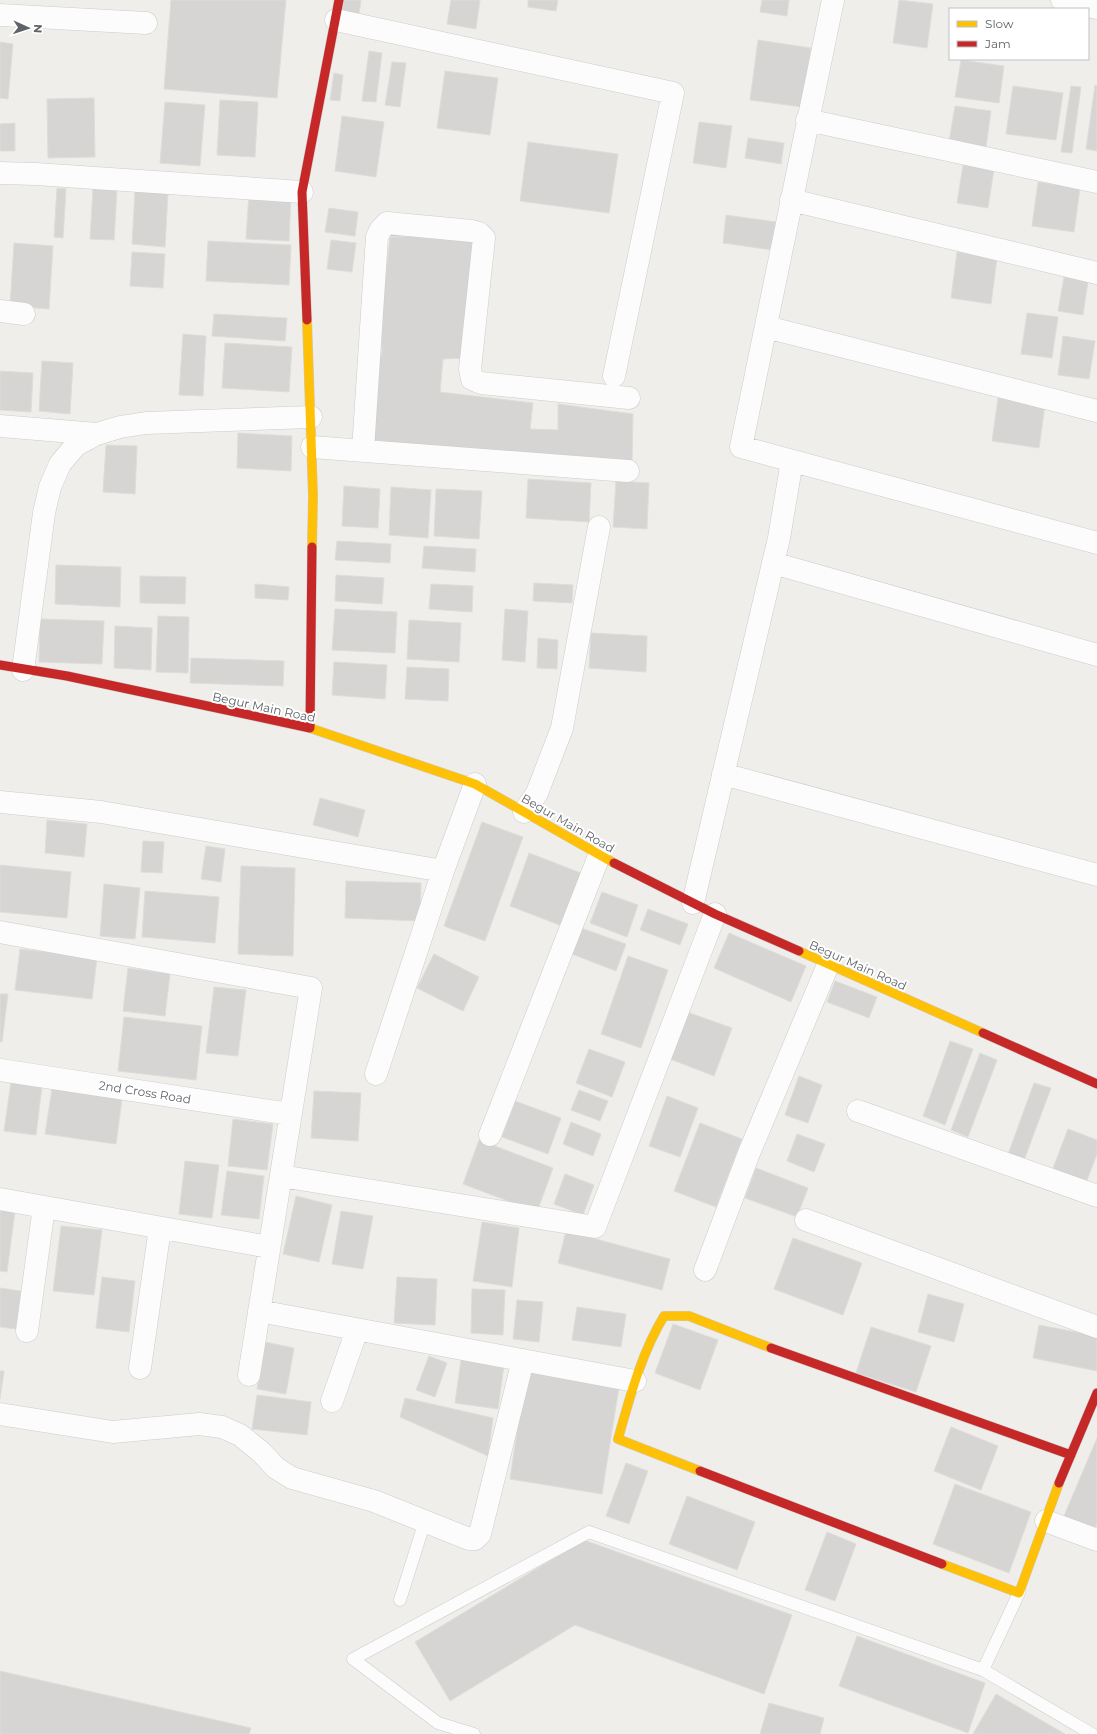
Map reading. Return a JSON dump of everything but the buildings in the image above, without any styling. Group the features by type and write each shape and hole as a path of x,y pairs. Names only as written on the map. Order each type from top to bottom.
{"street":[{"path":"832,0 741,447 1097,543"},
{"path":"1062,0 1097,8"},
{"path":"310,728 314,496 302,192 337,10 673,93 614,376"},
{"path":"0,15 146,23"},
{"path":"807,120 1097,182"},
{"path":"0,173 36,174 302,192"},
{"path":"791,200 1097,273"},
{"path":"364,450 377,237 381,229 387,223 472,231 479,233 484,238 470,369 472,379 481,383 629,398"},
{"path":"0,311 24,314"},
{"path":"766,326 1097,411"},
{"path":"23,670 44,513 50,487 60,464 76,445 97,434 120,427 146,423 311,418"},
{"path":"0,426 97,434"},
{"path":"312,447 628,471"},
{"path":"693,903 774,563 792,460"},
{"path":"524,812 537,794 562,728 599,527"},
{"path":"774,563 1097,655"},
{"name":"Begur Main Road","path":"0,665 23,670 67,676 310,728 475,784 599,856 715,914 1097,1084"},
{"path":"723,774 1097,875"},
{"path":"376,1074 443,871 475,784"},
{"path":"0,802 101,812 443,871"},
{"path":"490,1135 599,856"},
{"path":"281,1176 595,1227 715,914"},
{"path":"0,932 311,988 249,1375"},
{"path":"705,1270 749,1153 828,965"},
{"name":"2nd Cross Road","path":"0,1070 290,1114"},
{"path":"858,1111 1097,1196"},
{"path":"0,1199 270,1247"},
{"path":"27,1331 44,1207"},
{"path":"806,1220 1097,1327"},
{"path":"140,1368 160,1228"},
{"path":"259,1311 634,1381"},
{"path":"1071,1455 754,1342 689,1316 664,1316 657,1327 634,1381 618,1439 1019,1593 1071,1455 1096,1398"},
{"path":"332,1401 357,1330"},
{"path":"0,1414 113,1432 199,1424 222,1428 240,1435 261,1452 276,1468 292,1478 374,1501 469,1539 475,1539 480,1534 523,1360"},
{"path":"1046,1521 1097,1540"}],"lane":[{"path":"400,1600 425,1521"},
{"path":"474,1734 438,1723 353,1659 589,1532 983,1670 1092,1734"},
{"path":"983,1670 1019,1593"}],"traffic: slow":[{"path":"307,320 313,496 312,547"},
{"path":"310,728 475,784 614,863"},
{"path":"799,951 983,1033"},
{"path":"700,1471 618,1439 643,1361 649,1345 664,1316 689,1316 771,1348"},
{"path":"942,1564 1019,1593 1059,1483"}],"traffic: jam":[{"path":"307,320 302,192 339,0"},
{"path":"310,728 312,547"},
{"path":"0,665 67,676 310,728"},
{"path":"614,863 715,914 799,951"},
{"path":"983,1033 1097,1084"},
{"path":"771,1348 1071,1455"},
{"path":"1059,1483 1097,1393"},
{"path":"700,1471 942,1564"}]}
